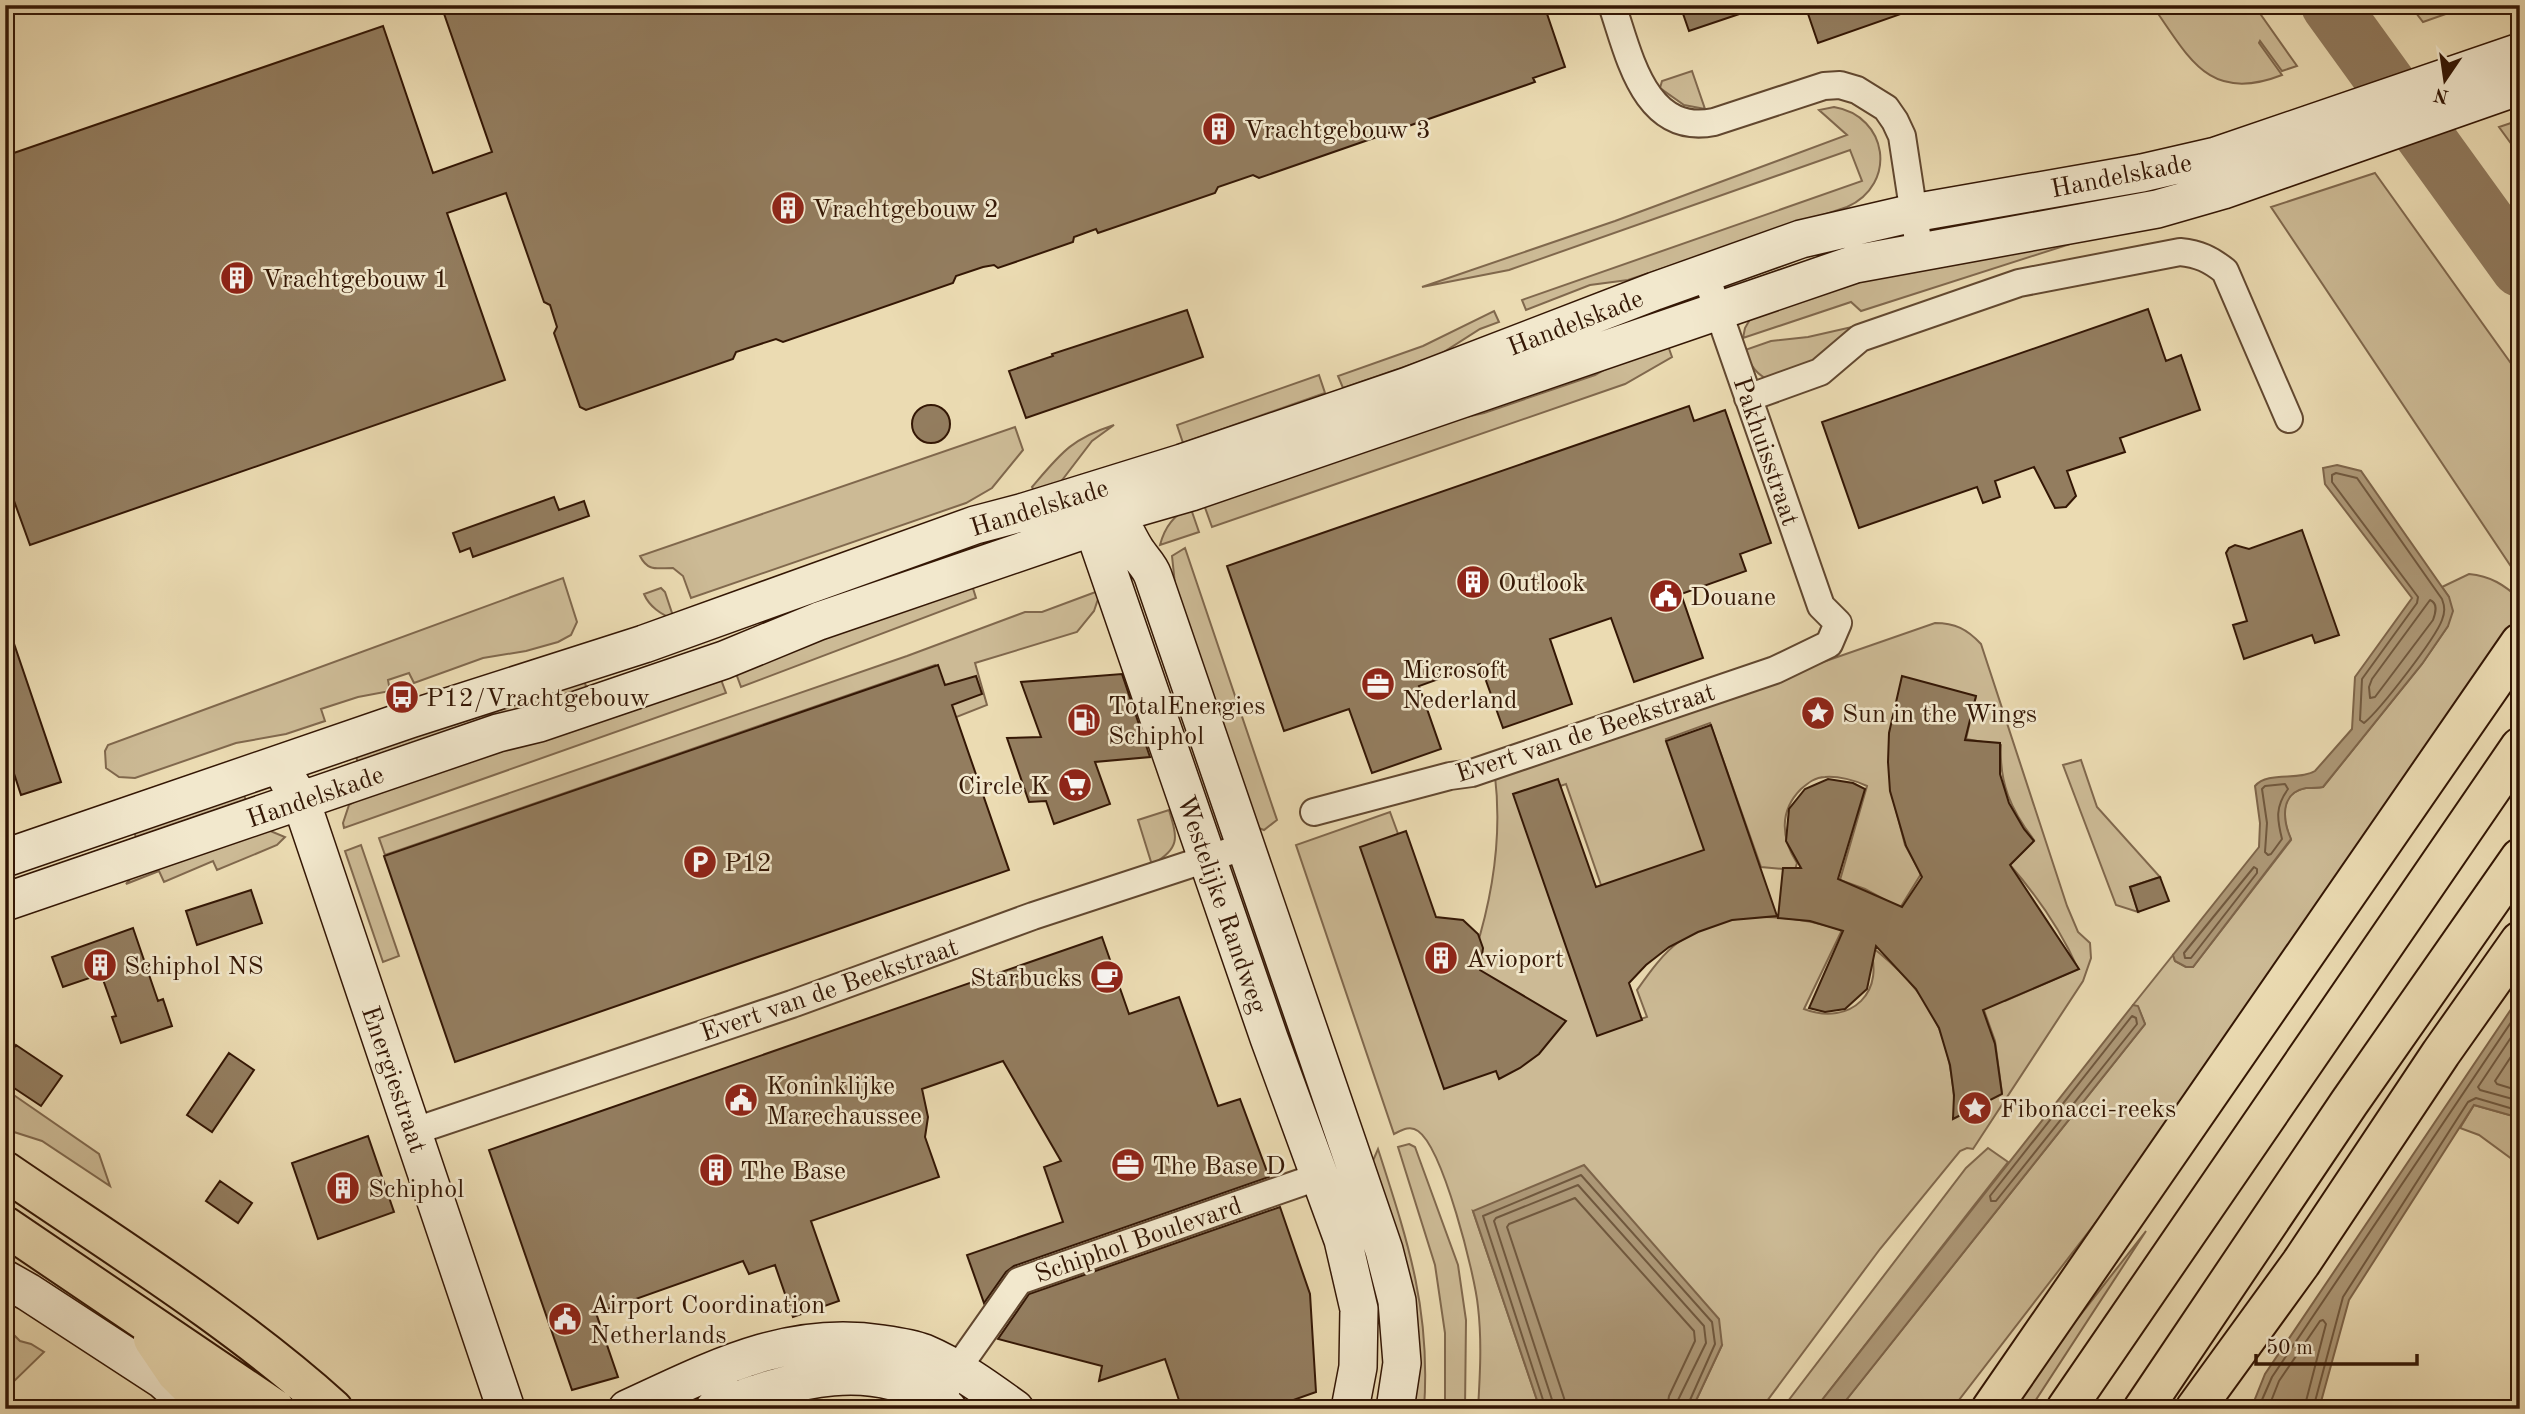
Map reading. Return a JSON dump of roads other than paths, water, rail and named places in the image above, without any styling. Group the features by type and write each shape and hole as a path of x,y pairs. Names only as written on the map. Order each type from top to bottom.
{"main road":[{"path":"1991,1409 2520,643"},
{"path":"2066,1409 2520,747"},
{"path":"2143,1409 2341,1114 2520,858"},
{"path":"2195,1409 2301,1263 2520,940"},
{"path":"5,1171 240,1332 333,1409"},
{"path":"5,1226 275,1409"},
{"path":"2223,1409 2280,1309 2301,1263"},
{"path":"135,1315 176,1373 212,1409"},
{"path":"1974,1409 2051,1320"}],"street":[{"path":"1612,5 1634,69 1648,98 1672,118 1698,125 1714,122 1824,86 1840,85 1857,90 1886,108 1902,136 1920,254"},
{"name":"Handelskade","path":"5,902 498,733 539,723 724,660 1104,510 1182,463 1408,386 1704,273 1801,239 1913,213 2142,173 2205,159 2520,52"},
{"name":"Handelskade","path":"5,858 410,719 628,650 975,525 1104,510 1191,492 1855,264 2118,218 2223,190 2520,86"},
{"path":"1748,398 1820,372 1860,338 2019,283 2180,251 2198,254 2225,271 2289,419"},
{"name":"Pakhuisstraat","path":"1704,273 1821,606 1838,623"},
{"name":"Westelijke Randweg","path":"1149,565 1151,536 1158,521 1167,509 1191,492"},
{"name":"Westelijke Randweg","path":"1104,510 1149,565 1384,1250 1398,1301 1402,1363 1395,1409"},
{"name":"Westelijke Randweg","path":"1104,510 1208,858 1269,1038 1343,1240 1359,1310 1359,1367 1350,1409"},
{"name":"Evert van de Beekstraat","path":"1314,812 1451,776 1472,773 1775,670 1829,644 1838,623"},
{"path":"628,650 640,689"},
{"name":"Energiestraat","path":"261,771 289,781 301,801 506,1409"},
{"name":"Evert van de Beekstraat","path":"412,1132 792,1004 1033,916 1246,846"},
{"name":"Schiphol Boulevard","path":"714,1409 772,1389 830,1376 868,1376 896,1382 944,1405 957,1369 1019,1281 1320,1176"},
{"path":"5,1279 163,1380 195,1409"},
{"path":"5,1306 159,1409"},
{"path":"627,1409 750,1355 788,1345 849,1340 873,1342 922,1353 957,1369 1015,1409"}],"water":[{"path":"2337,465 2361,471 2449,597 2453,611 2448,626 2422,664 2323,787 2306,788 2291,796 2287,802 2285,816 2291,839 2193,967 2186,967 2175,961 2173,955 2259,847 2260,823 2255,786 2275,777 2315,771 2352,729 2355,677 2412,598 2325,484 2323,468"},
{"path":"2520,996 2520,1118 2474,1105 2349,1300 2319,1409 2251,1409 2265,1374"},
{"path":"2133,1005 2138,1006 2145,1024 1839,1409 1815,1409"},
{"path":"1584,1165 1719,1319 1722,1345 1692,1409 1540,1409 1473,1211"}],"place":[{"name":"Vrachtgebouw 3","path":"1219,129"},
{"name":"Vrachtgebouw 2","path":"788,208"},
{"name":"Vrachtgebouw 1","path":"237,278"},
{"name":"Outlook","path":"1473,582"},
{"name":"Douane","path":"1666,596"},
{"name":"Microsoft Nederland","path":"1378,684"},
{"name":"P12/Vrachtgebouw","path":"402,697"},
{"name":"Sun in the Wings","path":"1818,713"},
{"name":"TotalEnergies Schiphol","path":"1084,720"},
{"name":"Circle K","path":"1075,785"},
{"name":"P12","path":"700,862"},
{"name":"Avioport","path":"1441,958"},
{"name":"Schiphol NS","path":"100,965"},
{"name":"Starbucks","path":"1107,977"},
{"name":"Koninklijke Marechaussee","path":"741,1100"},
{"name":"Fibonacci-reeks","path":"1975,1108"},
{"name":"The Base D","path":"1128,1165"},
{"name":"The Base","path":"716,1170"},
{"name":"Schiphol","path":"343,1188"},
{"name":"Airport Coordination Netherlands","path":"565,1319"}]}
